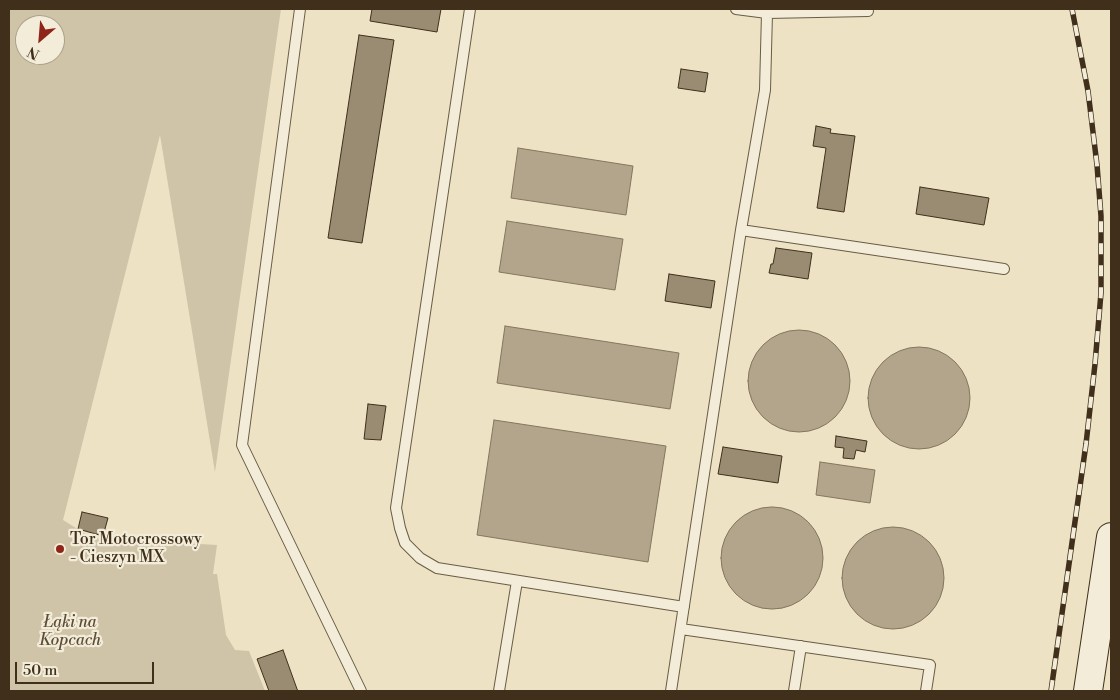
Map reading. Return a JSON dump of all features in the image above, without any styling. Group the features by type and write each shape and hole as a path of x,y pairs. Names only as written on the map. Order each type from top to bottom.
{"street":[{"path":"1088,691 1111,537"}],"lane":[{"path":"300,9 242,445 360,691"},
{"path":"470,9 396,508 400,528 406,543 420,558 437,568 684,607"},
{"path":"736,9 768,13 868,11"},
{"path":"671,691 741,230 765,90 768,13"},
{"path":"741,230 1004,269"},
{"path":"499,691 517,582"},
{"path":"680,629 930,665 926,691"},
{"path":"794,691 801,646"}],"green space":[{"name":"Łąki na Kopcach","path":"9,9 281,9 215,472 160,135 63,520 92,538 217,545 213,574 217,574 226,635 235,650 249,651 265,691 9,691"}],"shaded area":[{"path":"518,148 633,166 626,215 511,198"},
{"path":"507,221 623,239 615,290 499,272"},
{"path":"505,326 679,353 670,409 497,383"},
{"path":"799,330 819,334 835,345 846,361 850,381 846,401 835,417 819,428 799,432 779,428 763,417 752,401 748,381 752,361 763,345 779,334"},
{"path":"919,347 939,351 955,362 966,378 970,398 966,418 955,434 939,445 919,449 899,445 883,434 872,418 868,398 872,378 883,362 899,351"},
{"path":"494,420 666,446 648,562 477,535"},
{"path":"820,462 875,470 870,503 816,495"},
{"path":"772,507 792,511 808,522 819,538 823,558 819,578 808,594 792,605 772,609 752,605 736,594 725,578 721,558 725,538 736,522 752,511"},
{"path":"893,527 913,531 929,542 940,558 944,578 940,598 929,614 913,625 893,629 873,625 857,614 846,598 842,578 846,558 857,542 873,531"}],"building":[{"path":"372,9 441,9 437,32 370,21"},
{"path":"359,35 394,40 362,243 328,238"},
{"path":"681,69 708,73 705,92 678,88"},
{"path":"816,126 831,129 830,133 855,136 844,212 817,208 826,148 813,146"},
{"path":"920,187 989,198 984,225 916,214"},
{"path":"776,248 812,253 808,279 769,273"},
{"path":"669,274 715,281 711,308 665,301"},
{"path":"368,404 386,406 381,440 364,439"},
{"path":"836,436 867,441 865,452 856,450 854,459 843,458 844,448 835,447"},
{"path":"723,447 782,456 778,483 718,474"},
{"path":"82,512 108,518 103,536 78,529"},
{"path":"283,650 298,691 269,691 257,659"}],"railway":[{"path":"1051,691 1086,444 1101,293 1101,216 1097,165 1088,91 1072,9"}],"place":[{"name":"Tor Motocrossowy - Cieszyn MX","path":"60,549"}]}
